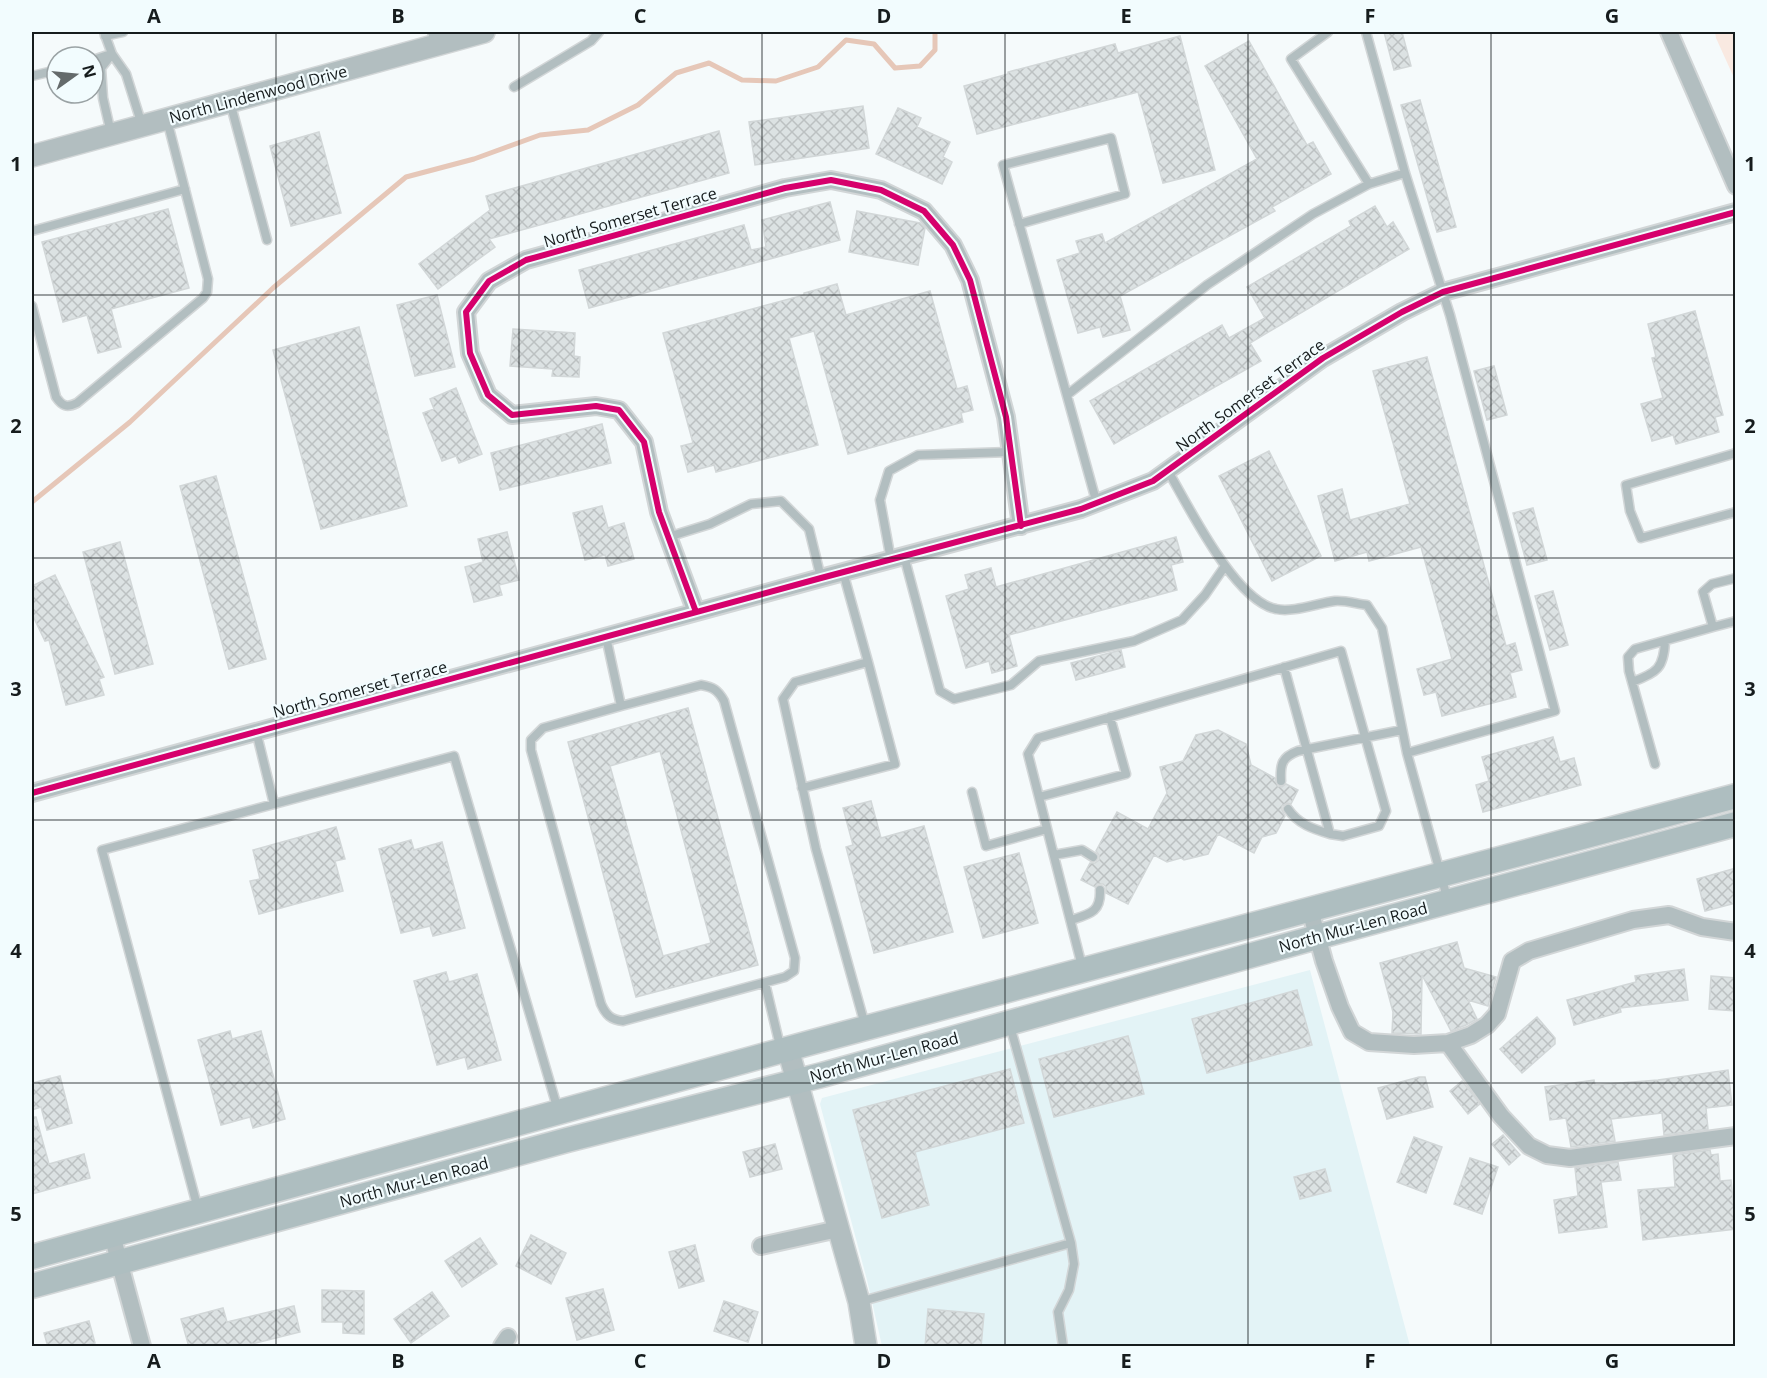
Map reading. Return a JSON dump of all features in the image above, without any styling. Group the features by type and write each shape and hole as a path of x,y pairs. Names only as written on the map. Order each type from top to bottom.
{"main road":[{"name":"North Mur-Len Road","path":"32,1257 559,1114 784,1050 1736,796"},
{"name":"North Mur-Len Road","path":"32,1286 567,1140 796,1082 1448,901 1736,824"}],"street":[{"name":"North Lindenwood Drive","path":"32,156 230,102 434,39 484,32"},
{"path":"1669,32 1736,186"},
{"name":"North Somerset Terrace","path":"696,612 659,512 644,442 619,410 596,406 512,415 488,395 470,353 466,312 489,281 526,260 785,188 831,180 881,190 924,211 953,245 970,280 1006,417 1021,526"},
{"name":"North Somerset Terrace","path":"32,793 1097,504 1153,481 1323,358 1402,312 1443,292 1736,212"},
{"path":"1310,910 1340,1007 1352,1032 1369,1042 1414,1045 1448,1043 1471,1035 1487,1025 1497,1014 1512,962 1529,951 1633,920 1668,915 1702,927 1736,932"},
{"path":"1448,1043 1501,1116 1529,1146 1547,1155 1570,1158 1736,1136"},
{"path":"784,1050 796,1082 859,1302 866,1347"},
{"path":"761,1246 838,1229"},
{"path":"112,1235 142,1347"}],"lane":[{"path":"123,32 105,34 112,54 126,74 142,126"},
{"path":"513,87 591,41 599,32"},
{"path":"1328,32 1291,59 1369,184"},
{"path":"1366,32 1405,173 1443,292 1555,711 1407,753"},
{"path":"105,56 112,54"},
{"path":"111,134 103,98 101,68 112,54"},
{"path":"230,102 267,240"},
{"path":"32,306 56,397 64,405 70,406 207,292 208,279 167,119"},
{"path":"1019,224 1125,194 1111,138 1003,165 1019,224 1097,504"},
{"path":"1067,395 1207,285 1313,214 1369,184 1405,173"},
{"path":"32,231 185,189"},
{"path":"1010,453 918,455 889,471 880,500 940,691 954,699 1011,685 1039,661 1134,641 1182,620 1205,595 1225,566"},
{"path":"1736,453 1626,484 1630,511 1641,538 1736,512"},
{"path":"1168,471 1230,575 1250,597 1276,609 1299,608 1338,601 1367,605 1382,628 1407,753 1448,901"},
{"path":"668,537 710,524 751,504 781,501 809,530 821,578"},
{"path":"802,788 895,764 843,572"},
{"path":"1713,627 1703,592 1712,584 1736,579"},
{"path":"1655,764 1632,682 1628,657 1635,649 1736,621"},
{"path":"606,637 621,706"},
{"path":"1632,682 1650,675 1662,664 1665,640"},
{"path":"1083,970 1028,754 1038,738 1341,651 1386,811 1379,826 1343,836 1330,834 1304,824 1296,819 1288,809"},
{"path":"866,1028 816,849 783,699 795,682 868,662"},
{"path":"1284,667 1330,834"},
{"path":"701,685 718,691 724,701 795,958 794,971 786,977 623,1021 615,1021 606,1014 601,1004 537,772 531,750 531,740 543,728 621,706 701,685"},
{"path":"1040,797 1126,774 1110,717"},
{"path":"1281,781 1280,767 1283,759 1290,754 1402,730"},
{"path":"256,731 274,804"},
{"path":"199,1211 102,850 454,756 559,1114"},
{"path":"972,792 986,846 1047,829"},
{"path":"1054,855 1082,850 1093,857"},
{"path":"1071,920 1095,910 1099,905 1100,890"},
{"path":"765,983 784,1050"},
{"path":"1009,1023 1071,1243 1074,1263 1069,1290 1058,1312 1063,1347"},
{"path":"859,1302 1071,1243"}],"shaded area":[{"path":"1715,32 1735,32 1735,80 1716,38"},
{"path":"1310,970 1410,1346 882,1346 867,1280 820,1104 822,1098"}],"building":[{"path":"1384,32 1402,32 1411,66 1394,70"},
{"path":"1180,36 1215,170 1163,183 1138,92 977,134 964,86 1115,44 1118,53"},
{"path":"1249,41 1307,145 1313,142 1331,174 1272,207 1275,211 1120,296 1130,330 1103,337 1100,327 1078,333 1057,260 1080,253 1076,241 1102,234 1105,243 1257,159 1205,66"},
{"path":"1420,100 1456,227 1437,232 1401,105"},
{"path":"863,106 869,148 755,165 749,122"},
{"path":"898,108 921,118 917,127 950,142 943,157 952,162 942,184 876,154"},
{"path":"719,131 729,173 489,239 495,247 438,289 419,264 490,210 486,196"},
{"path":"319,132 341,213 291,226 270,146"},
{"path":"830,202 840,240 589,308 579,270 744,225 751,250 766,247 762,220"},
{"path":"1375,206 1387,227 1393,222 1409,249 1250,343 1261,361 1114,444 1090,401 1222,325 1229,338 1265,318 1247,287 1351,226 1349,221"},
{"path":"168,209 189,288 111,309 121,347 98,353 87,315 63,322 42,242"},
{"path":"857,211 920,223 925,228 918,265 849,252"},
{"path":"837,284 846,315 930,291 957,389 967,386 973,410 961,413 963,422 848,454 814,331 789,338 818,445 716,472 714,465 688,472 681,446 693,443 663,333"},
{"path":"437,295 455,367 415,376 397,305"},
{"path":"1695,311 1723,415 1715,417 1719,432 1676,444 1673,435 1652,441 1641,404 1663,398 1652,358 1656,357 1648,324"},
{"path":"359,327 407,506 321,529 273,350"},
{"path":"513,329 575,333 574,356 580,357 579,377 552,376 553,369 510,366"},
{"path":"1427,357 1506,646 1515,643 1522,670 1510,673 1516,697 1442,716 1436,692 1424,695 1417,669 1452,659 1421,547 1369,561 1367,552 1335,561 1318,496 1342,489 1350,520 1410,504 1373,371"},
{"path":"1494,366 1507,415 1487,420 1474,371"},
{"path":"456,388 482,454 459,463 456,456 442,461 423,413 434,409 430,399"},
{"path":"602,424 611,463 500,490 491,453"},
{"path":"1269,451 1321,556 1272,581 1219,476"},
{"path":"216,476 266,659 229,669 180,486"},
{"path":"602,506 608,528 624,523 634,559 608,566 605,555 585,560 573,513"},
{"path":"1533,508 1547,560 1527,565 1513,513"},
{"path":"507,532 519,580 499,585 502,595 474,602 465,567 483,562 478,539"},
{"path":"1176,537 1183,562 1171,565 1177,590 1009,635 1017,666 992,673 989,661 966,668 946,596 969,589 965,575 991,568 996,587"},
{"path":"120,542 153,664 115,674 83,552"},
{"path":"55,575 104,677 99,679 104,695 66,705 49,640 45,641 32,614 32,586"},
{"path":"1553,591 1568,645 1550,650 1535,596"},
{"path":"1121,650 1125,667 1076,680 1071,663"},
{"path":"688,708 758,965 636,997 568,742","holes":["660,751 711,943 663,956 610,766"]},
{"path":"1218,730 1246,744 1251,765 1275,778 1278,786 1282,787 1286,784 1298,790 1291,804 1287,803 1282,806 1285,816 1276,833 1262,837 1254,853 1218,834 1208,854 1167,862 1154,855 1128,904 1106,893 1106,887 1103,884 1097,884 1095,887 1081,880 1090,863 1099,860 1096,851 1117,812 1148,829 1167,793 1160,767 1183,761 1196,735"},
{"path":"1553,737 1560,762 1574,758 1581,785 1483,812 1476,785 1489,781 1482,757"},
{"path":"871,801 881,838 924,826 953,932 874,953 846,847 853,845 843,808"},
{"path":"336,827 345,859 335,861 343,891 259,914 250,881 260,879 253,850"},
{"path":"411,840 414,850 442,842 465,928 433,936 430,926 401,933 379,849"},
{"path":"1019,853 1038,923 983,938 964,867"},
{"path":"1736,868 1736,903 1705,911 1697,879"},
{"path":"1457,942 1464,968 1496,977 1488,1006 1468,1000 1477,1019 1451,1031 1422,975 1421,1034 1392,1033 1393,1012 1380,963"},
{"path":"1684,969 1688,1000 1620,1008 1621,1012 1574,1025 1567,1000 1636,982 1635,976"},
{"path":"446,972 449,982 477,974 501,1060 468,1069 465,1057 437,1065 414,981"},
{"path":"1711,976 1736,978 1736,1011 1709,1009"},
{"path":"1297,990 1312,1045 1207,1073 1192,1019"},
{"path":"1537,1017 1555,1038 1555,1044 1522,1073 1500,1049"},
{"path":"230,1031 232,1039 261,1031 285,1119 253,1128 250,1117 221,1125 198,1040"},
{"path":"1128,1036 1144,1094 1054,1117 1039,1059"},
{"path":"1010,1069 1024,1123 915,1152 929,1205 882,1218 853,1110"},
{"path":"1728,1070 1732,1105 1706,1108 1708,1129 1664,1135 1662,1113 1611,1119 1615,1141 1571,1147 1566,1118 1550,1120 1545,1087 1594,1080 1595,1085 1658,1080"},
{"path":"60,1076 72,1123 47,1130 41,1107 32,1110 32,1083"},
{"path":"1425,1077 1433,1107 1387,1119 1378,1088"},
{"path":"1462,1081 1480,1104 1468,1114 1450,1091"},
{"path":"32,1117 36,1117 49,1164 84,1154 90,1178 32,1194"},
{"path":"1503,1135 1520,1155 1509,1165 1492,1144"},
{"path":"1414,1137 1442,1147 1426,1193 1397,1182"},
{"path":"775,1144 782,1169 750,1177 743,1152"},
{"path":"1710,1150 1711,1155 1718,1154 1720,1181 1731,1180 1736,1229 1643,1240 1638,1190 1675,1187 1673,1155"},
{"path":"1470,1158 1498,1167 1482,1214 1454,1204"},
{"path":"1618,1162 1621,1180 1601,1182 1607,1227 1559,1233 1554,1200 1578,1196 1575,1168"},
{"path":"1325,1169 1331,1191 1300,1199 1294,1177"},
{"path":"531,1235 566,1253 551,1284 516,1266"},
{"path":"480,1238 497,1264 462,1287 445,1261"},
{"path":"695,1245 704,1281 679,1288 669,1252"},
{"path":"603,1289 614,1330 577,1340 566,1298"},
{"path":"322,1290 364,1291 364,1334 343,1333 343,1322 322,1322"},
{"path":"432,1292 449,1316 411,1343 394,1319"},
{"path":"724,1301 758,1312 748,1342 714,1331"},
{"path":"294,1306 300,1332 240,1347 189,1347 181,1319 223,1308 227,1322"},
{"path":"928,1309 984,1314 981,1347 925,1347"},
{"path":"89,1321 95,1343 80,1347 48,1347 44,1333"}],"waterway":[{"path":"32,502 130,422 273,288 406,177 474,159 540,135 588,130 638,105 676,73 709,63 742,80 776,81 818,67 846,40 874,44 895,68 920,66 935,50 935,32"}],"cycle path":[{"path":"696,612 659,512 644,442 619,410 596,406 512,415 488,395 470,353 466,312 489,281 526,260 785,188 831,180 881,190 924,211 953,245 970,280 1006,417 1021,526"},
{"path":"32,793 1081,509 1153,481 1323,358 1402,312 1443,292 1736,212"}]}
